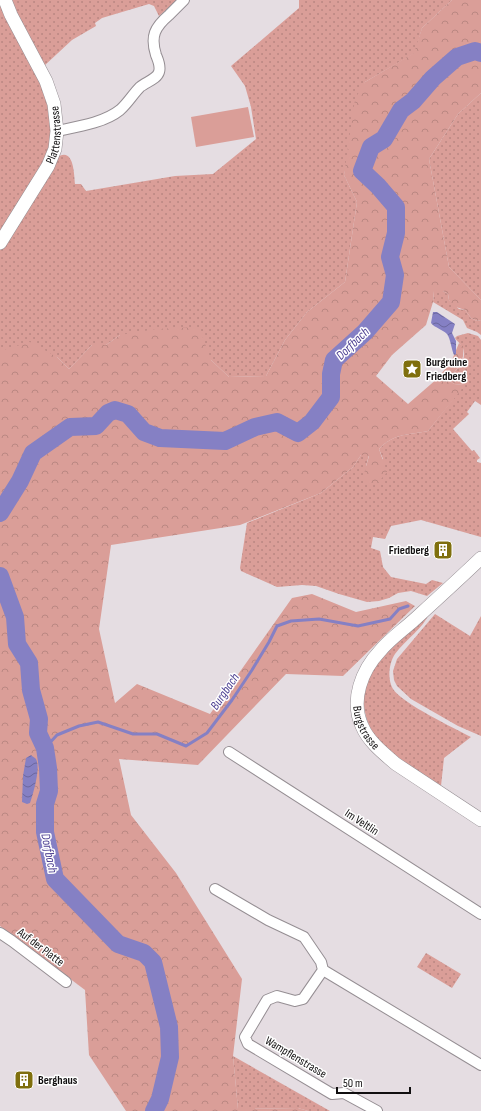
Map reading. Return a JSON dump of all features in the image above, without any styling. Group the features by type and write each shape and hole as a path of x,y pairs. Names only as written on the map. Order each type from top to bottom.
{"street":[{"name":"Plattenstrasse","path":"0,243 48,166 54,149 57,131 54,104 46,81 11,15 5,0"},
{"path":"57,131 79,126 113,114 121,109 141,87 157,76 160,72 160,66 153,40 155,30 161,22 184,0"},
{"name":"Burgstrasse","path":"481,558 455,584 381,650 368,666 362,679 358,692 357,703 358,714 362,726 371,740 384,754 396,764 481,820"},
{"name":"Im Veltlin","path":"229,752 481,914"},
{"path":"215,889 268,920 304,937 321,962 323,970 481,1065"},
{"name":"Auf der Platte","path":"0,933 66,982"},
{"name":"Wampflenstrasse","path":"323,970 303,999 295,1002 277,996 267,1000 246,1037 248,1044 332,1094 344,1092 377,1111"}],"green space":[{"path":"0,0 39,76 52,112 50,148 41,172 0,233"},
{"path":"9,0 177,0 159,16 154,6 149,4 102,18 95,23 96,26 72,40 44,66"},
{"path":"299,0 452,0 422,28 415,53 365,82 344,175 357,202 345,282 307,312 285,340 266,376 229,377 211,360 120,335 106,345 92,345 69,369 57,357 0,351 0,248 56,158 66,155 70,158 72,162 75,184 81,184 86,191 175,176 213,174 256,139 251,107 245,86 231,66 299,8"},
{"path":"452,0 481,0 481,93 458,114 429,159 449,267 481,300 481,320 477,321 471,318 465,310 453,306 449,300 448,294 443,291 434,291 433,302 426,325 392,355 376,376 408,404 438,378 452,360 459,343 463,346 462,361 447,379 454,384 465,385 428,431 396,437 379,449 387,472 376,485 368,483 363,477 369,456 361,455 353,467 321,493 240,525 111,545 99,629 115,703 137,684 210,714 292,598 312,594 356,612 406,601 415,606 343,676 286,674 198,765 119,759 131,815 176,873 242,979 233,1056 238,1109 298,1108 308,1111 126,1111 89,1055 85,990 0,926 0,351 30,342 57,357 69,369 92,345 106,345 120,335 156,329 199,327 211,360 229,377 266,376 285,340 307,312 345,282 357,202 344,175 355,99 365,82 414,53 422,28"},
{"path":"481,93 481,300 449,267 429,159 458,114"},
{"path":"248,107 254,137 196,147 191,117"},
{"path":"434,291 443,291 448,294 449,300 459,309 465,310 471,318 477,321 481,320 481,335 467,328 463,320 433,302"},
{"path":"468,333 478,336 481,340 481,405 475,401 467,412 469,414 453,429 480,458 477,462 481,463 481,537 421,520 391,526 385,539 373,537 371,548 380,551 383,567 391,577 426,584 432,580 443,583 427,596 411,591 398,593 379,601 367,602 316,586 302,585 277,587 241,571 240,568 247,523 321,493 353,467 361,455 369,455 366,466 383,459 379,449 390,440 396,437 428,431 464,385 454,384 447,379 457,369 464,357 463,348 455,338"},
{"path":"430,612 419,629 395,654 390,666 389,676 393,689 407,702 471,737 444,758 441,786 417,772 384,747 369,725 364,705 364,692 370,674 377,663 396,643"},
{"path":"435,614 470,636 481,616 481,736 458,726 411,699 397,686 394,680 393,671 397,659"},
{"path":"426,953 461,974 452,988 417,967"},
{"path":"233,1056 330,1111 308,1111 298,1108 238,1109"}],"water":[{"path":"433,312 437,312 455,324 452,333 456,341 456,354 454,355 447,334 431,323"},
{"path":"31,755 36,759 38,768 33,794 30,803 27,804 22,802 23,776 26,758"}],"waterway":[{"name":"Dorfbach","path":"0,513 20,481 33,453 70,427 96,426 108,413 115,410 128,414 144,432 160,438 225,441 255,427 277,422 298,433 312,422 331,397 331,374 334,360 365,332 391,302 395,275 390,257 396,233 396,207 378,186 362,171 371,147 384,139 401,110 413,101 433,78 457,57 475,51 481,53"},
{"name":"Dorfbach","path":"0,499 7,502"},
{"name":"Dorfbach","path":"0,576 15,617 17,644 29,663 31,690 39,719 38,733 45,748 49,791 45,804 45,832 55,879 118,944 144,953 153,962 169,1027 170,1057 160,1099 154,1111"},
{"name":"Burgbach","path":"45,748 57,735 79,726 98,722 133,734 157,734 186,746 207,733 252,670 277,626 291,621 319,619 358,626 390,619 399,609 408,606"}],"place":[{"name":"Burgruine Friedberg","path":"412,369"},
{"name":"Friedberg","path":"443,550"},
{"name":"Berghaus","path":"24,1080"}]}
